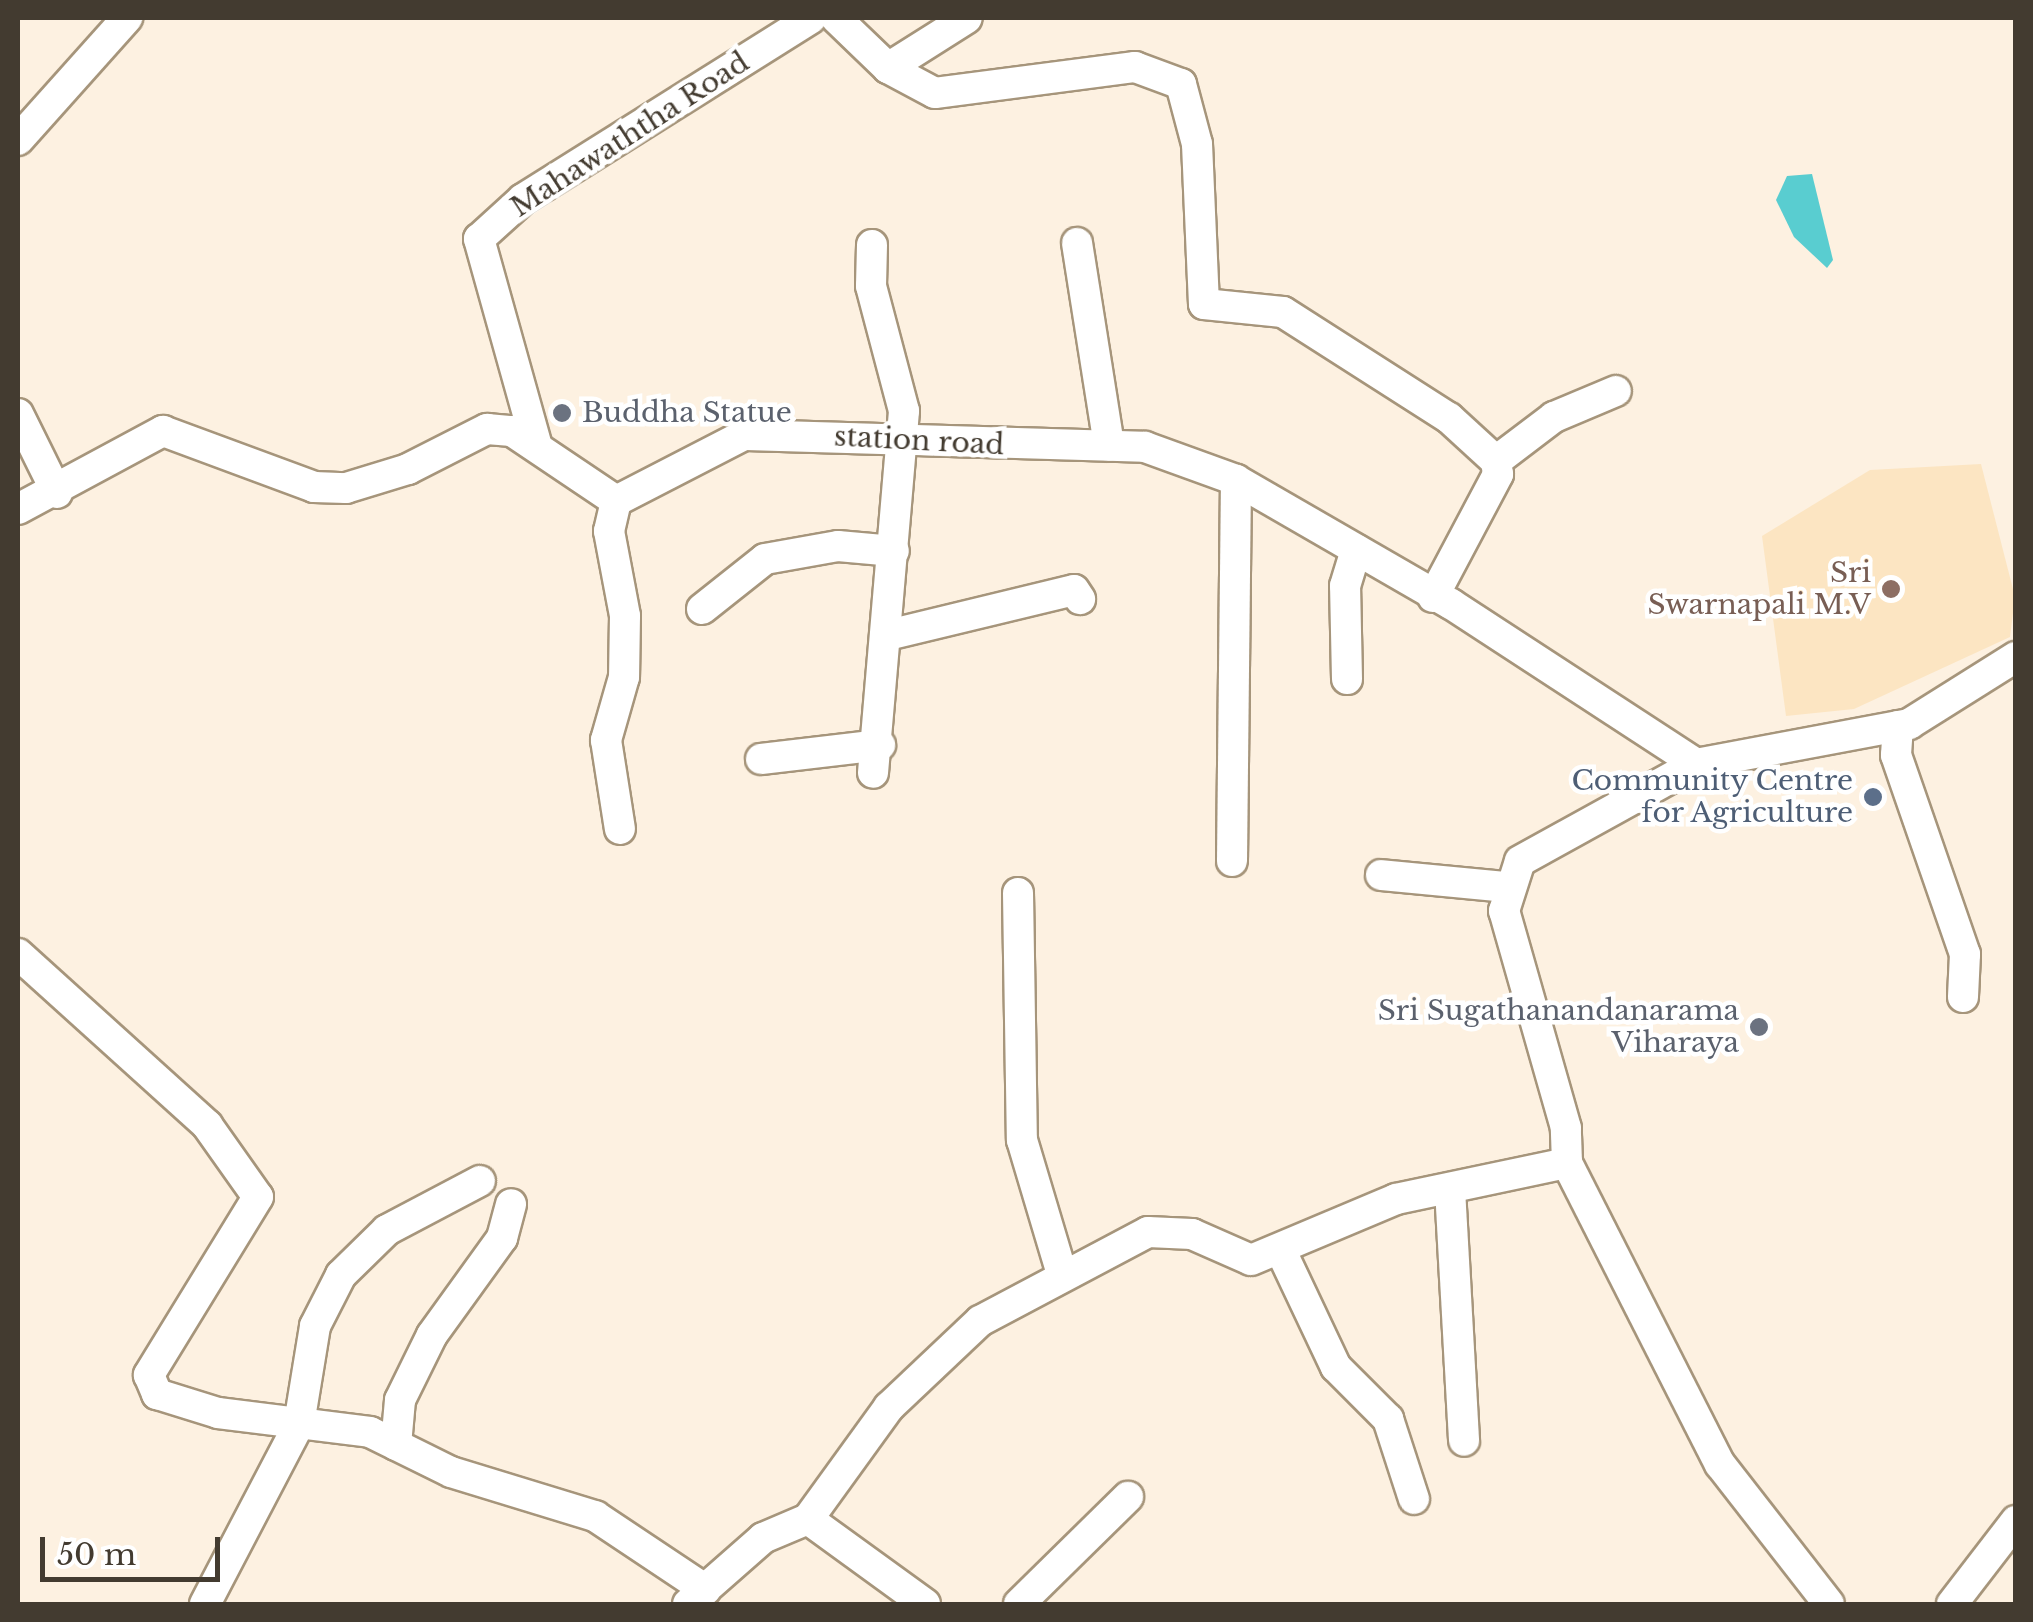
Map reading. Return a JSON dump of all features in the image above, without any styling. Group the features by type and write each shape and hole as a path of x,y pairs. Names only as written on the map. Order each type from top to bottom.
{"street":[{"path":"18,140 126,18"},
{"name":"Mahawaththa Road","path":"536,443 479,240 523,199 811,18"},
{"path":"836,18 888,68 935,93 1135,66 1182,84 1197,144 1204,304 1283,312 1449,418 1496,462 1498,474 1434,597"},
{"path":"888,68 967,18"},
{"path":"1078,243 1109,445"},
{"path":"761,759 876,759 903,442 872,245"},
{"path":"1496,462 1554,417 1616,391"},
{"path":"18,414 57,494"},
{"path":"18,509 57,494 163,431 314,487 408,470 487,429 536,443 616,501 608,530 625,616 624,677 606,740 620,829"},
{"name":"station road","path":"616,501 744,436 1145,446 1236,480 1434,597 1696,764"},
{"path":"1232,861 1236,480"},
{"path":"702,608 765,559 838,546 894,551"},
{"path":"1348,679 1345,586 1356,550"},
{"path":"888,635 1074,590 1080,599"},
{"path":"1830,1604 1720,1464 1567,1163 1504,887 1520,861 1696,764 1898,726 2016,657"},
{"path":"1898,726 1896,755 1965,954 1963,997"},
{"path":"1381,875 1504,887"},
{"path":"1018,893 1022,1140 1061,1271"},
{"path":"18,954 207,1125 258,1197 150,1375 156,1394 396,1445 594,1516 697,1597 762,1538 808,1519 889,1407 980,1321 1061,1271 1148,1232 1192,1234 1250,1260 1282,1253 1396,1199 1567,1163"},
{"path":"205,1604 299,1424 315,1326 341,1275 387,1230 480,1181"},
{"path":"1450,1189 1464,1441"},
{"path":"396,1445 400,1400 432,1335 502,1238 510,1204"},
{"path":"1282,1253 1336,1367 1388,1418 1414,1499"},
{"path":"1019,1604 1128,1497"},
{"path":"808,1519 925,1604"},
{"path":"1952,1604 2016,1522"}],"shaded area":[{"name":"Sri Swarnapali M.V","path":"1981,464 2015,597 2010,637 1854,709 1786,716 1762,536 1870,470"}],"water":[{"path":"1812,174 1833,260 1827,268 1794,237 1776,200 1787,176"}],"place":[{"name":"Buddha Statue","path":"562,413"},
{"name":"Sri Swarnapali M.V","path":"1891,589"},
{"name":"Community Centre for Agriculture","path":"1873,797"},
{"name":"Sri Sugathanandanarama Viharaya","path":"1759,1027"}]}
